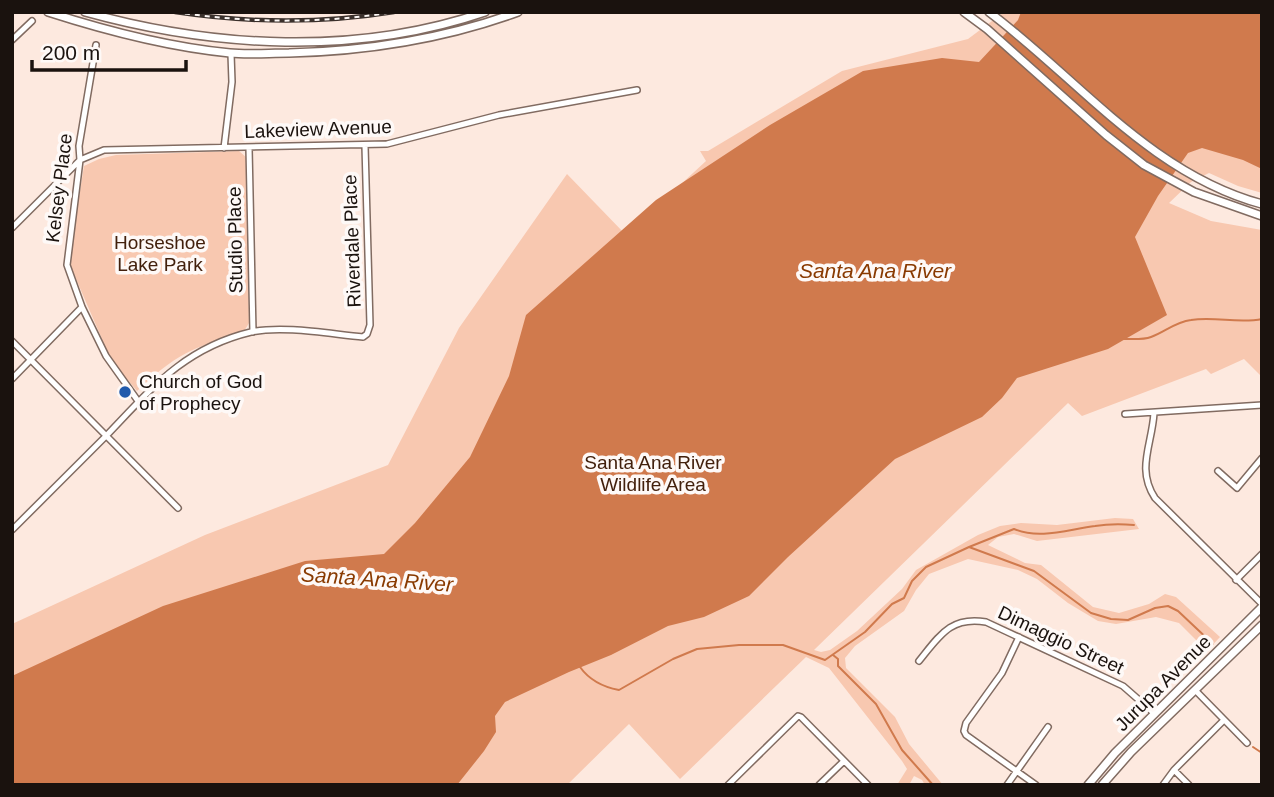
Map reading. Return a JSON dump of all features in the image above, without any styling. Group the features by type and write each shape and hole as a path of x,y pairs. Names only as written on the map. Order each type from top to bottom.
{"main road":[{"path":"48,12 155,41 231,54 330,51 402,43 458,32 518,12"},
{"path":"85,12 158,30 242,41 294,43 370,37 443,24 485,12"},
{"path":"964,12 1133,157 1194,192 1262,216"},
{"path":"989,12 1146,146 1220,190 1262,204"},
{"path":"231,54 242,41"},
{"name":"Jurupa Avenue","path":"1088,785 1115,753 1262,605"},
{"name":"Jurupa Avenue","path":"1102,785 1131,752 1262,625"}],"street":[{"path":"12,40 32,21"},
{"name":"Kelsey Place","path":"96,45 79,146 80,160 67,265 82,307 111,365 138,401"},
{"path":"224,148 232,82 231,54"},
{"name":"Lakeview Avenue","path":"80,160 104,150 365,146 422,136 499,115 637,90"},
{"name":"Riverdale Place","path":"253,332 318,332 363,337 368,334 370,325 365,146"},
{"name":"Studio Place","path":"248,148 253,332"},
{"path":"12,228 80,160"},
{"path":"12,379 82,307"},
{"path":"12,530 153,386 185,359 220,342 253,332"},
{"path":"12,341 178,509"},
{"path":"1125,414 1262,405"},
{"path":"1154,413 1153,432 1145,463 1148,487 1155,498 1262,605"},
{"path":"1218,471 1237,488 1262,458"},
{"path":"1236,580 1262,554"},
{"name":"Dimaggio Street","path":"919,661 942,633 956,623 972,620 986,622 1123,686 1155,714"},
{"path":"1019,637 1002,673 966,723 964,731 1036,785"},
{"path":"1195,690 1247,743"},
{"path":"728,785 798,716 868,785"},
{"path":"1163,785 1174,770 1224,720"},
{"path":"1007,785 1048,727"},
{"path":"819,785 844,761"},
{"path":"1174,770 1189,785"}],"green space":[{"name":"Santa Ana River","path":"1004,12 1262,12 1262,193 1209,173 1191,182 1169,203 1211,221 1262,230 1262,377 1244,359 1211,374 1206,369 1082,416 1068,403 814,650 830,650 857,631 902,589 916,570 978,535 1000,526 1021,523 1057,525 1115,518 1133,519 1139,529 1037,541 1014,534 998,537 988,545 1025,563 1041,565 1093,607 1119,613 1149,604 1165,594 1176,597 1220,637 1207,651 1179,623 1156,617 1116,624 1098,621 1068,603 1037,579 1018,570 968,559 929,574 904,611 855,646 845,658 846,668 895,717 909,744 943,785 925,785 914,776 909,785 897,785 907,769 902,761 829,668 806,657 680,779 629,724 567,785 12,785 12,624 205,535 388,465 459,328 567,174 626,235 706,161 700,151 708,151 842,71 968,39"},
{"name":"Horseshoe Lake Park","path":"239,151 247,158 249,323 243,333 185,354 162,369 137,391 111,360 70,265 84,166 116,155"}],"water":[{"name":"Santa Ana River","path":"1021,12 1262,12 1262,169 1243,160 1202,148 1188,153 1158,196 1135,237 1167,315 1108,349 1017,378 1002,398 982,417 895,459 749,596 704,617 668,626 611,655 505,702 495,716 496,732 457,785 12,785 12,676 163,606 305,561 384,554 415,523 470,457 509,376 526,315 656,200 770,125 863,71 942,58 979,62 1018,20"}],"waterway":[{"path":"1124,339 1148,338 1191,320 1262,319"},
{"path":"969,547 1014,529 1044,534 1105,525 1134,525"},
{"path":"580,667 597,683 619,690 673,659 697,649 783,645 825,660 865,632 892,604 904,598 912,581 926,567 969,547 1034,571 1091,613 1111,619 1128,620 1155,608 1168,606 1178,611 1213,644"},
{"path":"833,655 838,659 838,666 876,704 902,750 933,785"},
{"path":"1253,747 1262,753"}],"railway":[{"path":"175,12 284,21 339,19 394,12"}],"place":[{"name":"Church of God of Prophecy","path":"125,392"}],"park label":[{"name":"Santa Ana River Wildlife Area","path":"653,473"}]}
